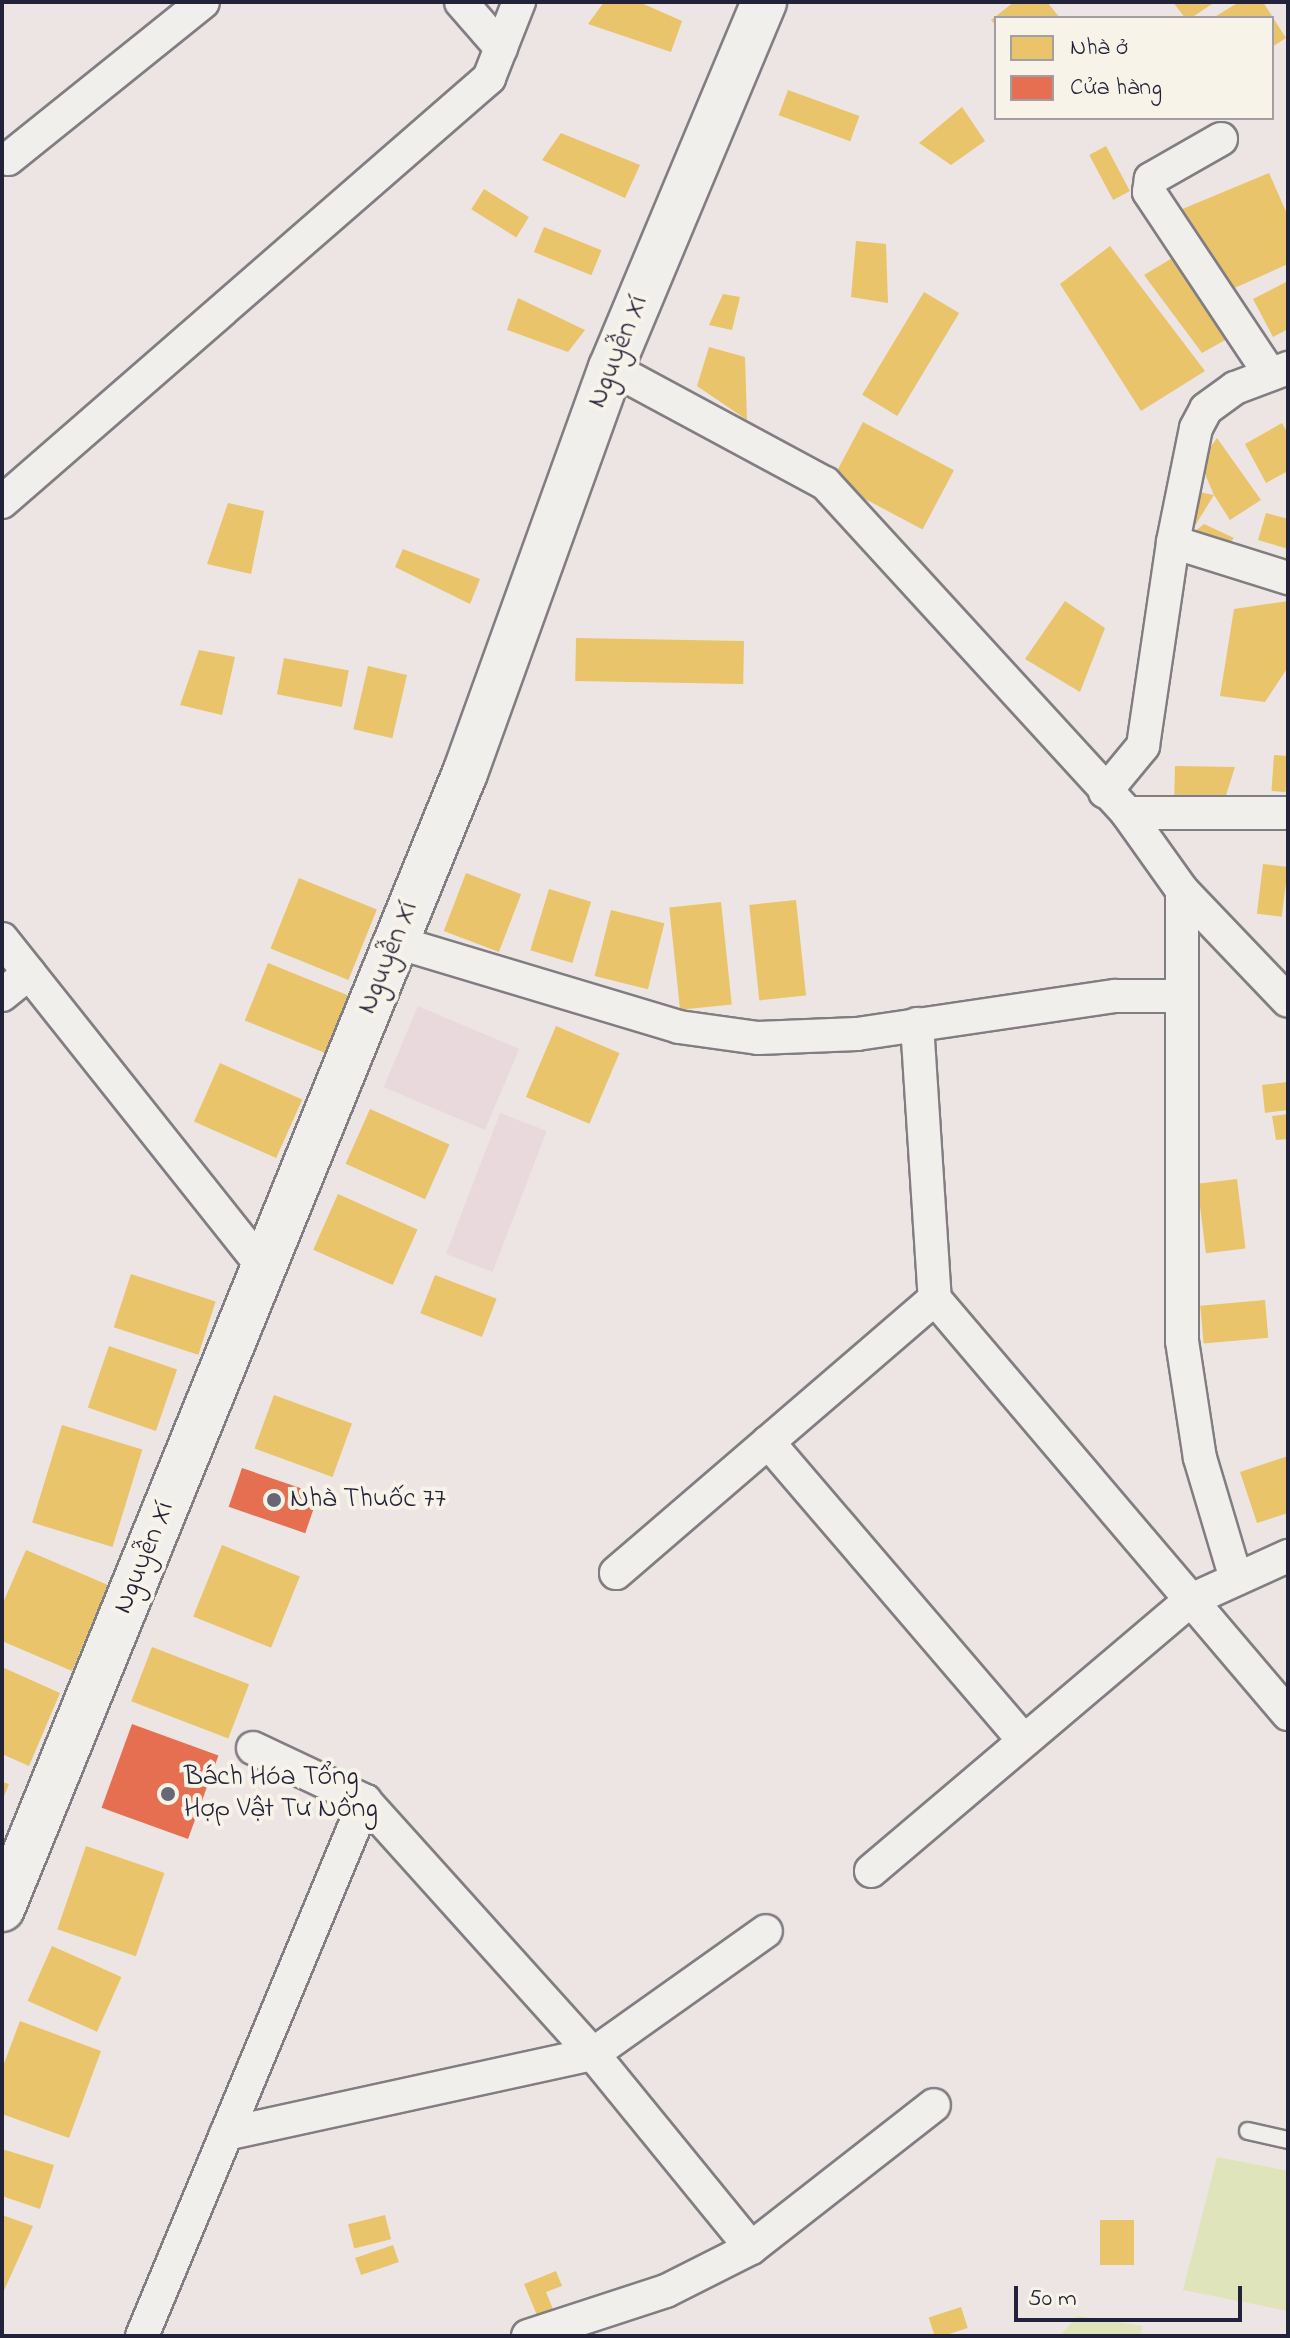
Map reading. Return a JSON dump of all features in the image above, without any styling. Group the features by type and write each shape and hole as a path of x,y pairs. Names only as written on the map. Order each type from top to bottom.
{"street":[{"path":"8,159 203,2"},
{"path":"461,2 501,48"},
{"path":"2,502 489,78 519,2"},
{"name":"Nguyễn Xí","path":"2,1909 465,773 611,368 764,2"},
{"path":"1116,803 1143,746 1173,542 1196,428 1206,409 1235,388 1279,371 1149,192 1151,179 1221,139"},
{"path":"611,368 825,483 1116,803 1182,890 1288,1001"},
{"path":"1173,542 1288,578"},
{"path":"1116,803 1288,813"},
{"path":"1182,890 1182,1341 1200,1458 1236,1579"},
{"path":"2,939 263,1267"},
{"path":"396,942 679,1027 758,1038 857,1034 1115,996 1182,996"},
{"path":"2,995 29,973"},
{"path":"917,1024 935,1299 1288,1714"},
{"path":"616,1573 935,1299"},
{"path":"768,1442 1023,1739"},
{"path":"871,1871 1023,1739 1191,1600 1288,1556"},
{"path":"253,1748 365,1801 593,2054 751,2248"},
{"path":"142,2336 365,1801"},
{"path":"226,2134 593,2054 766,1931"},
{"path":"528,2336 666,2291 751,2248 934,2105"}],"lane":[{"path":"1248,2131 1288,2140"}],"shaded area":[{"path":"418,1006 519,1049 485,1130 384,1087"},
{"path":"500,1113 547,1131 493,1272 446,1254"}],"green space":[{"path":"1217,2157 1288,2171 1288,2311 1183,2290"},
{"path":"1077,2316 1143,2326 1139,2336 1060,2336"}],"building: Nhà ở":[{"path":"604,2 639,2 682,21 671,52 588,24"},
{"path":"1014,2 1047,2 1058,16 996,16"},
{"path":"1173,2 1215,2 1194,16 1184,16"},
{"path":"1239,2 1263,2 1272,16 1216,16"},
{"path":"1274,19 1286,38 1274,46"},
{"path":"788,90 859,116 850,141 779,115"},
{"path":"962,107 985,141 951,165 919,143"},
{"path":"561,133 640,165 625,198 542,160"},
{"path":"1106,146 1130,191 1113,200 1089,155"},
{"path":"1269,173 1288,216 1288,264 1221,294 1180,210"},
{"path":"484,189 529,217 516,237 471,209"},
{"path":"544,227 601,250 591,275 534,252"},
{"path":"856,241 886,244 888,303 851,297"},
{"path":"1110,246 1205,371 1141,411 1060,284"},
{"path":"1179,254 1227,339 1202,353 1144,275"},
{"path":"1288,281 1288,329 1273,337 1253,299"},
{"path":"924,292 959,313 897,416 862,395"},
{"path":"723,294 740,297 732,330 709,325"},
{"path":"518,298 585,330 568,352 507,330"},
{"path":"709,347 745,357 747,420 697,386"},
{"path":"863,422 954,470 922,530 832,481"},
{"path":"1282,423 1288,434 1288,471 1266,483 1245,444"},
{"path":"1217,438 1261,500 1230,520 1214,495 1200,462"},
{"path":"1194,491 1214,495 1188,537"},
{"path":"228,503 264,511 251,574 207,564"},
{"path":"1266,513 1288,519 1288,549 1258,540"},
{"path":"1204,524 1234,538 1223,550 1188,537"},
{"path":"403,549 480,579 470,604 395,567"},
{"path":"1065,601 1105,628 1080,692 1025,659"},
{"path":"1288,601 1288,667 1265,702 1220,696 1234,609"},
{"path":"576,638 744,641 743,684 575,681"},
{"path":"199,650 235,657 222,715 180,705"},
{"path":"284,658 349,671 342,707 277,694"},
{"path":"368,666 407,675 392,738 353,729"},
{"path":"1274,755 1288,756 1285,792 1271,791"},
{"path":"1175,766 1235,767 1222,808 1174,808"},
{"path":"1263,864 1288,867 1282,917 1257,914"},
{"path":"466,873 521,894 499,952 444,931"},
{"path":"299,878 377,909 348,980 271,948"},
{"path":"549,889 591,902 572,963 530,950"},
{"path":"796,900 806,995 759,1000 749,905"},
{"path":"721,902 732,1004 680,1010 669,907"},
{"path":"611,910 664,923 648,989 595,976"},
{"path":"268,963 353,997 330,1055 245,1020"},
{"path":"556,1026 620,1053 589,1124 526,1097"},
{"path":"220,1063 302,1100 276,1158 194,1121"},
{"path":"1288,1082 1288,1110 1265,1113 1262,1085"},
{"path":"370,1109 449,1144 425,1199 346,1164"},
{"path":"1288,1114 1288,1139 1276,1140 1272,1116"},
{"path":"1237,1179 1246,1248 1206,1253 1197,1184"},
{"path":"338,1194 417,1229 393,1285 313,1250"},
{"path":"131,1274 216,1302 198,1355 114,1327"},
{"path":"435,1275 497,1299 482,1337 420,1313"},
{"path":"1265,1300 1268,1338 1204,1344 1200,1306"},
{"path":"109,1346 177,1369 156,1431 88,1407"},
{"path":"274,1395 352,1423 332,1477 255,1449"},
{"path":"62,1425 142,1450 113,1547 32,1523"},
{"path":"1288,1456 1288,1513 1257,1523 1240,1472"},
{"path":"222,1545 300,1576 271,1648 193,1616"},
{"path":"26,1550 108,1585 72,1671 2,1641 2,1605"},
{"path":"152,1647 249,1684 228,1738 131,1701"},
{"path":"2,1667 60,1693 29,1766 2,1754"},
{"path":"2,1782 9,1784 2,1801"},
{"path":"86,1846 164,1873 136,1956 57,1929"},
{"path":"52,1946 121,1977 97,2032 28,2001"},
{"path":"20,2021 101,2051 69,2138 2,2114 2,2069"},
{"path":"2,2149 54,2165 40,2209 2,2196"},
{"path":"2,2215 33,2226 2,2295"},
{"path":"385,2215 391,2239 354,2248 348,2224"},
{"path":"1100,2220 1134,2220 1134,2265 1100,2265"},
{"path":"393,2245 399,2262 361,2275 355,2258"},
{"path":"556,2271 562,2286 546,2292 557,2319 541,2325 524,2284"},
{"path":"961,2307 968,2328 935,2336 929,2318"}],"building: Cửa hàng":[{"name":"Nhà Thuốc 77","path":"242,1468 319,1494 305,1533 229,1507"},
{"path":"132,1724 218,1755 188,1839 102,1808"}],"place":[{"name":"Nhà Thuốc 77","path":"274,1500"},
{"name":"Bách Hóa Tổng Hợp Vật Tư Nông","path":"168,1794"}]}
